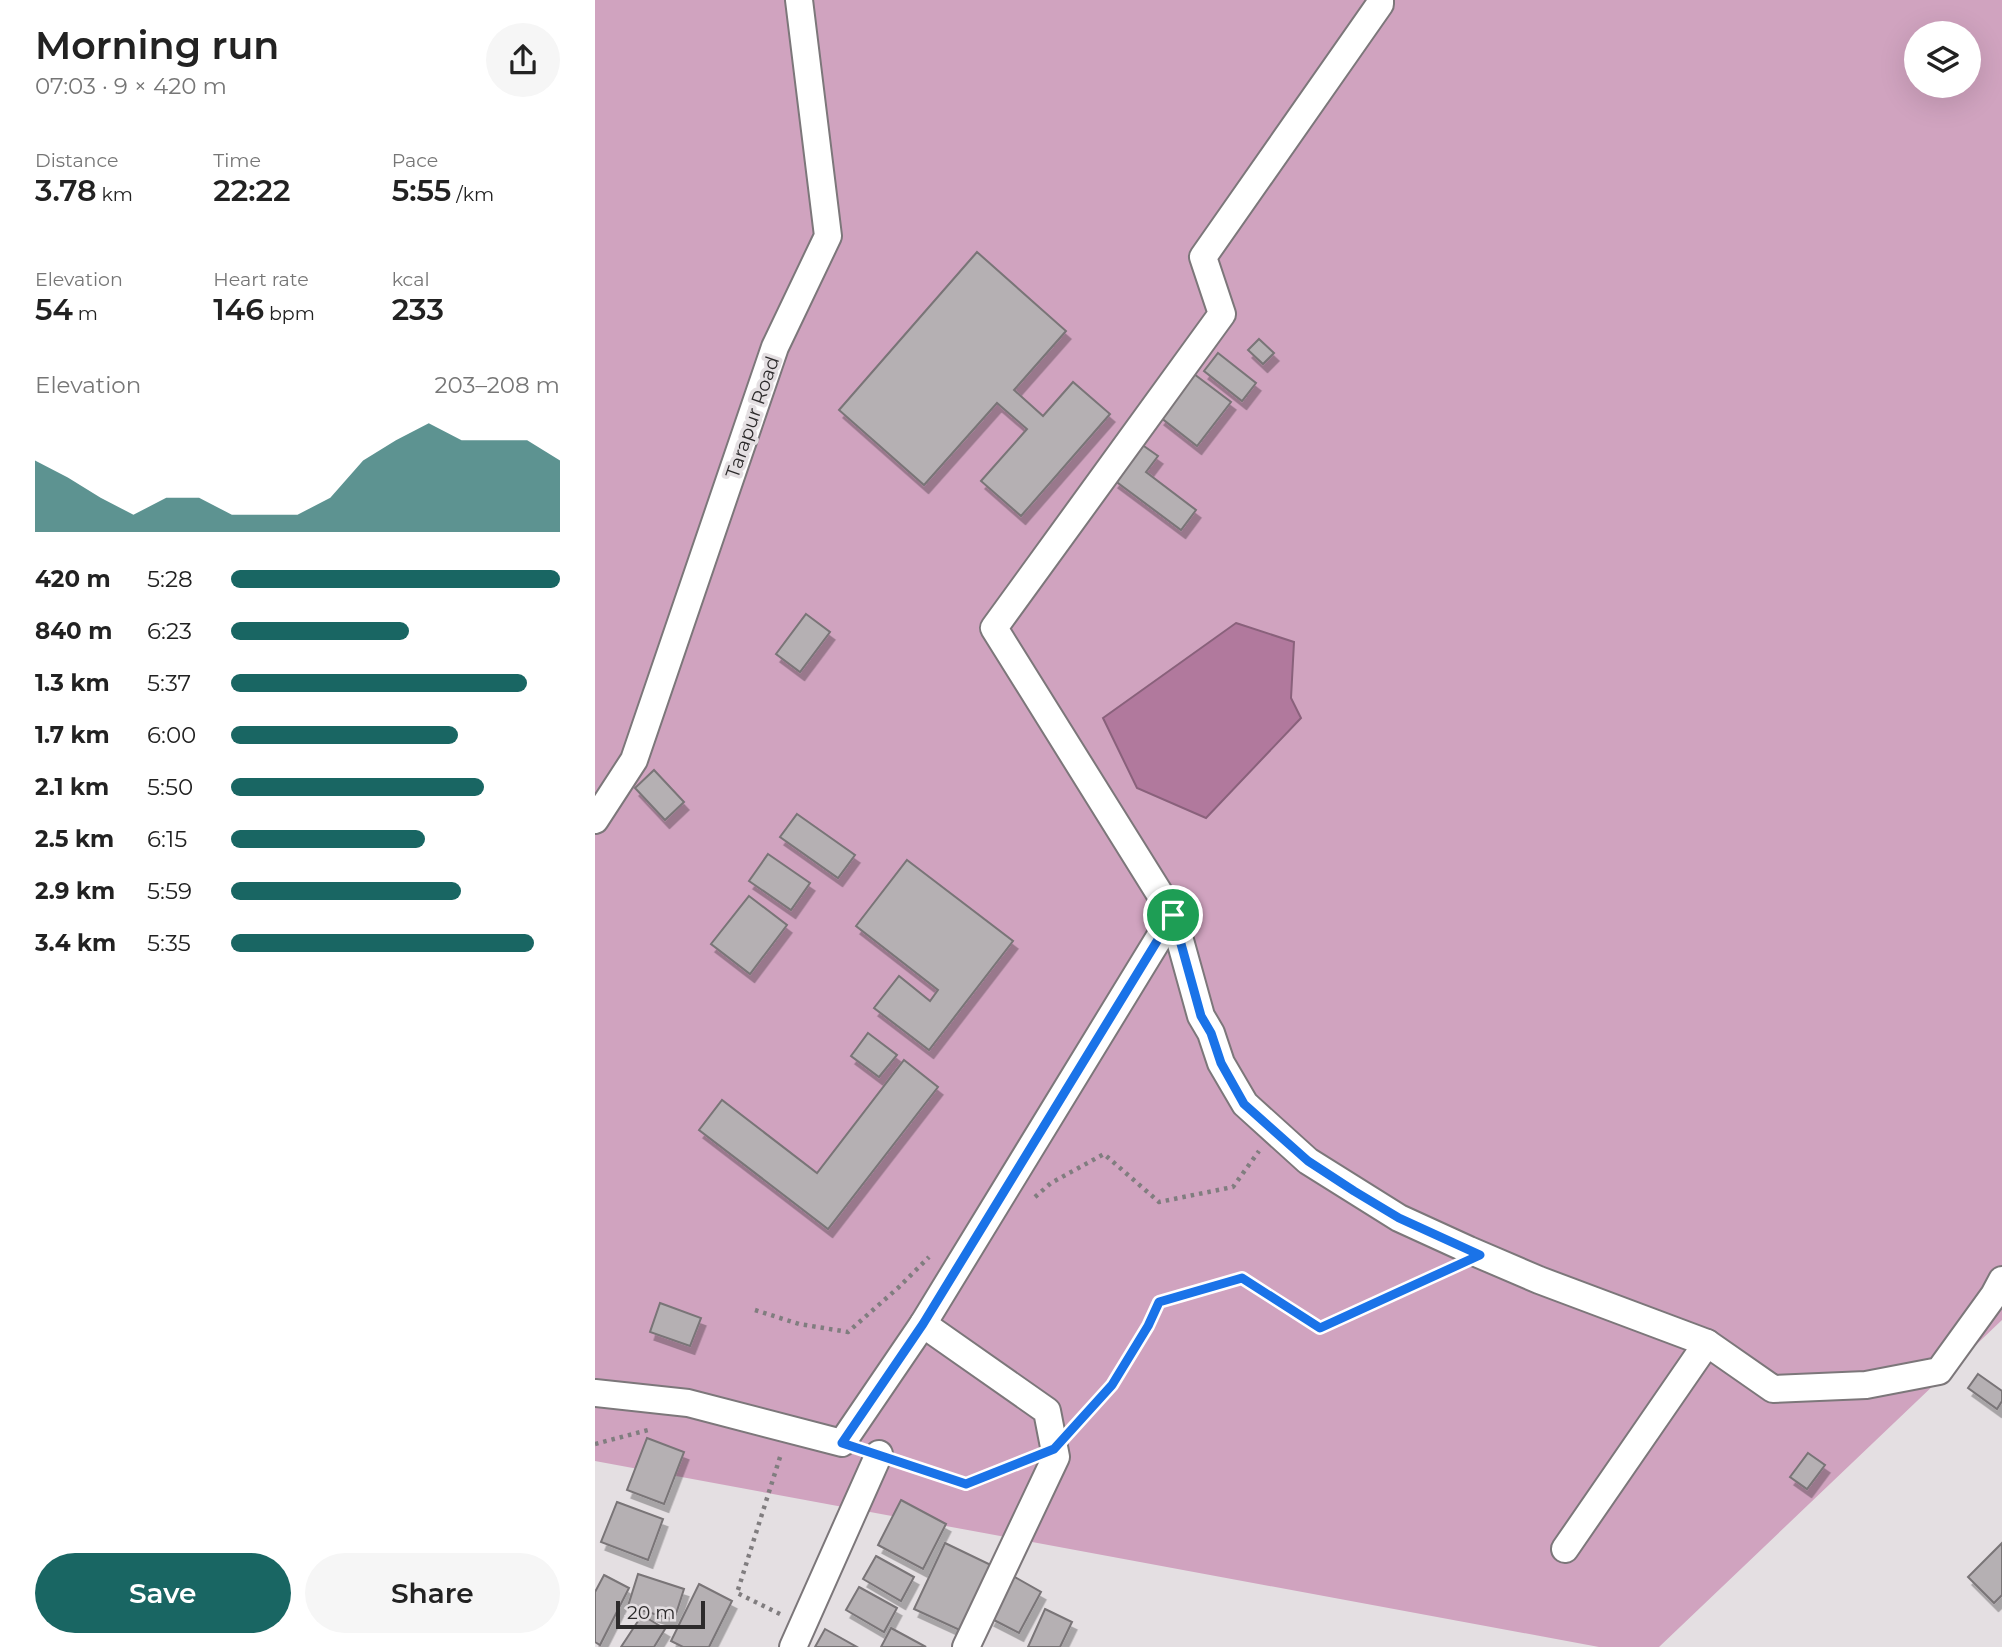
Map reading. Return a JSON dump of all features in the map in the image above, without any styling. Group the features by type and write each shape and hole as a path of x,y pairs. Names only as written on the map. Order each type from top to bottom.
{"street":[{"name":"Tarapur Road","path":"595,820 634,760 775,347 828,236 799,0"},
{"path":"1380,0 1380,4 1203,257 1221,314 994,628 1173,915 1201,1016 1211,1033 1221,1063 1244,1104 1308,1161 1354,1191 1399,1218 1480,1255 1707,1343 1773,1389 1866,1385 1939,1371 2002,1280"},
{"path":"595,1393 688,1403 842,1443 923,1324 1173,915"},
{"path":"923,1324 1047,1411 1056,1457 966,1647"},
{"path":"1565,1549 1707,1343"},
{"path":"798,1636 879,1454"}],"path":[{"path":"1032,1200 1051,1183 1104,1154 1159,1202 1233,1187 1274,1130"},
{"path":"755,1310 799,1324 848,1332 939,1247"},
{"path":"879,1454 966,1484 1054,1449 1112,1385 1148,1326 1159,1302 1242,1278 1320,1328 1480,1255"},
{"path":"595,1444 665,1428"},
{"path":"770,1447 782,1452 737,1593 798,1636"}],"shaded area":[{"path":"595,0 2002,0 2002,1320 1659,1647 1599,1647 595,1461"},
{"path":"1236,623 1294,642 1291,698 1301,718 1206,818 1137,788 1103,718"}],"building":[{"path":"977,252 1066,331 1014,390 1043,416 1073,382 1110,414 1021,516 981,481 1027,429 997,403 924,485 839,410"},
{"path":"1259,339 1274,353 1263,364 1248,350"},
{"path":"1218,353 1256,383 1242,401 1204,371"},
{"path":"1194,374 1231,402 1197,446 1160,417"},
{"path":"1141,444 1158,456 1146,472 1196,510 1181,530 1114,480"},
{"path":"806,614 830,632 800,672 776,654"},
{"path":"654,770 684,802 665,820 635,788"},
{"path":"797,814 855,855 838,878 780,837"},
{"path":"768,854 810,883 791,910 749,881"},
{"path":"907,860 1013,941 929,1050 874,1008 899,976 930,1001 938,990 856,926"},
{"path":"749,896 787,925 750,974 711,944"},
{"path":"868,1033 897,1055 879,1077 851,1056"},
{"path":"904,1060 938,1087 828,1229 699,1130 722,1100 817,1173"},
{"path":"660,1303 701,1318 690,1346 650,1332"},
{"path":"1978,1374 2002,1391 2002,1401 1997,1409 1968,1388"},
{"path":"647,1438 684,1452 664,1504 627,1490"},
{"path":"1808,1453 1825,1465 1807,1489 1790,1477"},
{"path":"901,1500 946,1524 923,1569 878,1545"},
{"path":"617,1502 663,1519 648,1560 601,1542"},
{"path":"945,1543 995,1567 964,1632 914,1609"},
{"path":"2002,1543 2002,1595 1994,1603 1968,1577"},
{"path":"876,1556 914,1577 901,1601 863,1579"},
{"path":"638,1574 684,1589 674,1620 628,1606"},
{"path":"604,1575 629,1588 600,1645 595,1642 595,1592"},
{"path":"1013,1576 1041,1592 1019,1633 990,1618"},
{"path":"699,1584 732,1601 709,1647 683,1647 671,1641"},
{"path":"859,1587 897,1608 884,1632 846,1610"},
{"path":"1045,1609 1072,1622 1060,1647 1028,1647"},
{"path":"642,1615 665,1629 654,1647 621,1647"},
{"path":"891,1628 926,1647 881,1647"},
{"path":"825,1629 857,1647 815,1647"}],"route":[{"path":"1173,915 1201,1016 1211,1033 1221,1063 1244,1104 1308,1161 1354,1191 1399,1218 1480,1255 1320,1328 1242,1278 1159,1302 1148,1326 1112,1385 1054,1449 966,1484 842,1443 903,1356 1173,915"}]}
